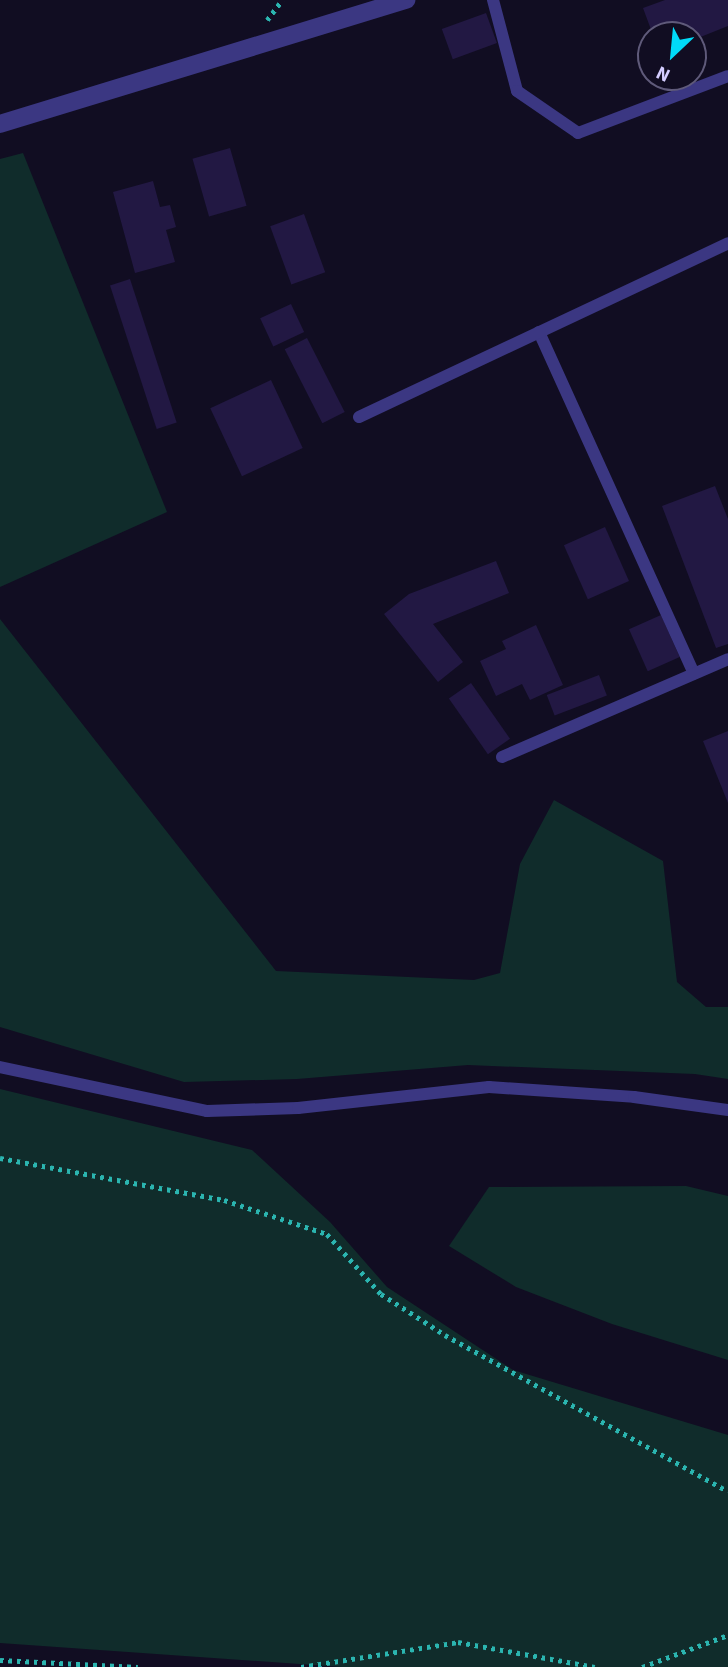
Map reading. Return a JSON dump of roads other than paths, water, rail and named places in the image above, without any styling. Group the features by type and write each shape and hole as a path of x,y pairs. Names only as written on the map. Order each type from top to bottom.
{"street":[{"path":"0,124 406,0"}],"lane":[{"path":"493,0 517,91 578,133 728,76"},
{"path":"359,416 728,243"},
{"path":"539,332 694,674"},
{"path":"502,757 728,659"},
{"path":"0,1067 207,1111 299,1108 489,1087 634,1097 728,1110"}]}
